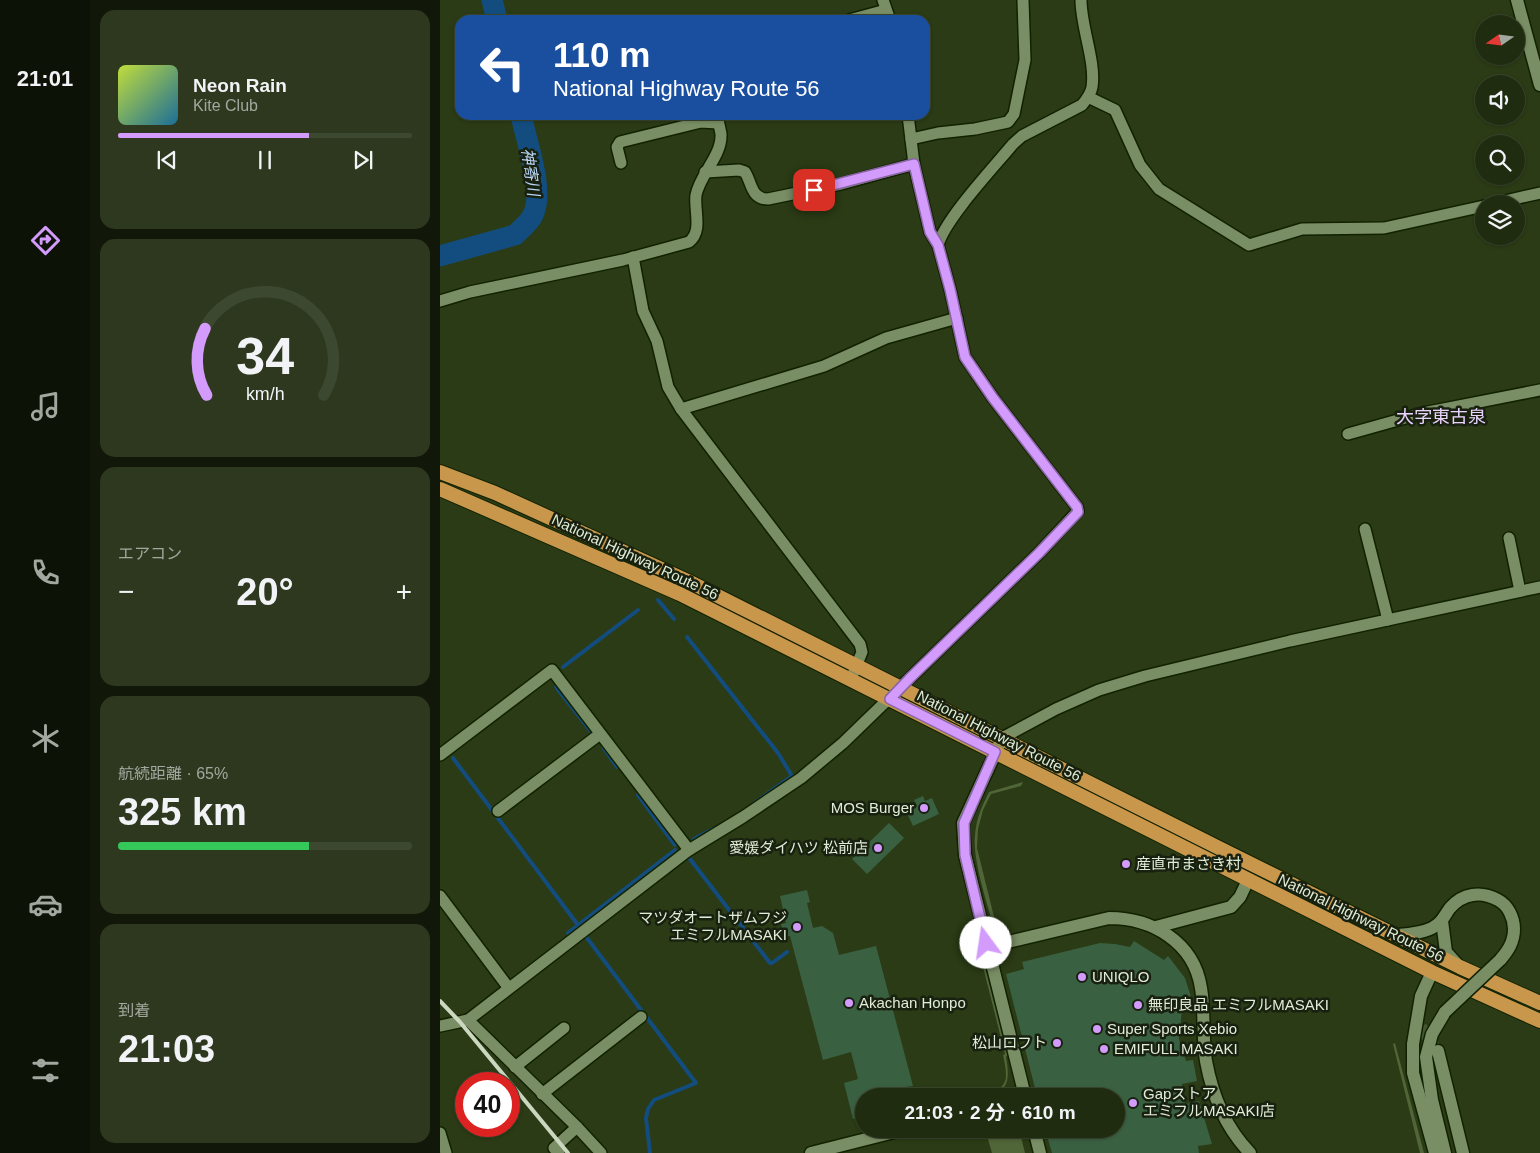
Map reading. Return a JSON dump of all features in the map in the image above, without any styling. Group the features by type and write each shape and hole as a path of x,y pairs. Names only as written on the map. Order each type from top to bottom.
{"highway":[{"name":"National Highway Route 56","path":"440,472 495,494 683,578 1226,851 1460,967 1540,1003"},
{"name":"National Highway Route 56","path":"440,489 664,586 1432,972 1540,1021"}],"street":[{"path":"911,139 1008,122 1014,114 1025,60 1023,0"},
{"path":"938,245 940,237 954,216 1012,144 1022,136 1082,105 1088,97 1092,88 1092,73 1081,0"},
{"path":"1516,0 1540,86"},
{"path":"867,15 886,10"},
{"path":"1088,97 1114,110 1140,165 1159,189 1249,245 1302,230 1384,228 1475,208"},
{"path":"621,163 617,147 620,142 712,120"},
{"path":"440,301 470,292 633,257 689,242 694,238 697,230 695,209 698,185 720,143 721,133 717,120"},
{"path":"440,1026 468,1020 508,987 689,850 744,818 801,778 843,744 890,699 1039,553 1078,512 1077,507 968,363 964,355 957,318 938,245 930,232 914,164 909,120"},
{"path":"705,172 739,170 745,172 756,195 762,199 768,199 841,184 914,164"},
{"path":"1525,196 1540,193"},
{"path":"633,257 643,311 657,341 668,387 681,408 860,644 862,652 851,679"},
{"path":"681,408 824,366 886,338 957,318"},
{"path":"1348,434 1423,413 1540,390"},
{"path":"1365,529 1388,620"},
{"path":"1509,538 1520,591"},
{"path":"1023,1088 967,868 964,823 1002,738 1056,709 1100,690 1145,676 1290,641 1540,587"},
{"path":"440,755 552,670 689,850"},
{"path":"498,811 600,734"},
{"path":"1156,927 1231,907 1240,897 1248,880"},
{"path":"1398,935 1426,930 1442,921 1457,901 1467,896 1488,894 1502,902 1511,915 1514,929 1512,943 1500,960 1445,1012 1429,1044 1426,1057 1432,1100 1444,1153"},
{"path":"440,896 508,987"},
{"path":"987,947 1109,918 1124,918 1156,927 1178,944 1196,971 1203,1000 1206,1059 1213,1091 1231,1129 1250,1153"},
{"path":"1442,921 1446,952 1460,967"},
{"path":"1432,972 1421,996 1419,1023 1413,1044 1413,1074 1434,1153"},
{"path":"542,1094 641,1017"},
{"path":"468,1020 577,1126 602,1153"},
{"path":"515,1067 564,1028"},
{"path":"1438,1052 1463,1153"},
{"path":"1431,1085 1442,1111 1450,1123 1459,1153"},
{"path":"1442,1111 1451,1153"},
{"path":"559,1153 554,1148 577,1126"},
{"path":"440,1132 446,1153"},
{"path":"810,1153 870,1138"},
{"path":"1036,1138 1040,1153"}],"green space":[{"path":"1023,782 1021,786 991,794 983,810 978,829 977,848 999,937 997,938 976,859 977,824 989,792"},
{"path":"981,959 983,959 1008,1055 1006,1057 1007,1081 1003,1088 1000,1088 1006,1074 1003,1055 1005,1054"},
{"path":"1395,1043 1424,1153 1420,1153 1393,1044"},
{"path":"988,1138 1021,1138 1025,1153 992,1153"}],"building":[{"name":"MOS Burger","path":"923,796 925,801 932,798 939,814 913,826 906,811 917,806 914,800"},
{"name":"愛媛ダイハツ 松前店","path":"889,823 904,838 867,874 852,859"},
{"name":"Akachan Honpo","path":"807,890 810,902 807,903 813,928 822,926 833,933 839,955 876,946 913,1086 905,1088 855,1088 855,1118 853,1119 844,1083 858,1079 851,1052 823,1060 790,936 784,937 781,924 786,923 780,896"},
{"name":"EMIFULL MASAKI","path":"1134,941 1164,960 1168,956 1185,978 1191,997 1180,999 1182,1010 1179,1039 1186,1061 1193,1060 1197,1081 1182,1084 1185,1104 1199,1101 1212,1144 1198,1146 1199,1153 1052,1153 1048,1138 1125,1138 1125,1088 1035,1088 1006,974 1024,969 1022,962 1100,943 1130,947"}],"waterway":[{"name":"神寄川","path":"492,0 496,15"},
{"name":"神寄川","path":"440,256 515,235 533,215 536,205 536,180 522,120"},
{"path":"658,600 674,619"},
{"path":"563,667 638,610"},
{"path":"687,637 778,753 792,776 753,804"},
{"path":"556,687 593,734"},
{"path":"603,747 617,767"},
{"path":"453,758 578,925"},
{"path":"638,795 675,845"},
{"path":"694,839 713,829"},
{"path":"568,933 675,850"},
{"path":"690,859 770,963 787,952"},
{"path":"587,938 696,1083 654,1100 648,1109 646,1118 650,1153"}],"tunnel":[{"path":"1421,1027 1435,1048"}],"railway":[{"path":"440,1001 460,1022 568,1153"}],"place":[{"name":"MOS Burger","path":"924,808"},
{"name":"愛媛ダイハツ 松前店","path":"878,848"},
{"name":"産直市まさき村","path":"1126,864"},
{"name":"マツダオートザムフジ エミフルMASAKI","path":"797,927"},
{"name":"UNIQLO","path":"1082,977"},
{"name":"Akachan Honpo","path":"849,1003"},
{"name":"無印良品 エミフルMASAKI","path":"1138,1005"},
{"name":"Super Sports Xebio","path":"1097,1029"},
{"name":"松山ロフト","path":"1057,1043"},
{"name":"EMIFULL MASAKI","path":"1104,1049"},
{"name":"Gapストア エミフルMASAKI店","path":"1133,1103"}],"district":[{"name":"大字東古泉","path":"1441,417"}],"route":[{"path":"814,190 914,164 930,232 938,245 950,289 965,357 993,398 1077,507 1078,512 1076,516 890,699 995,752 975,794 964,823 965,855 969,878 986,943"}]}
